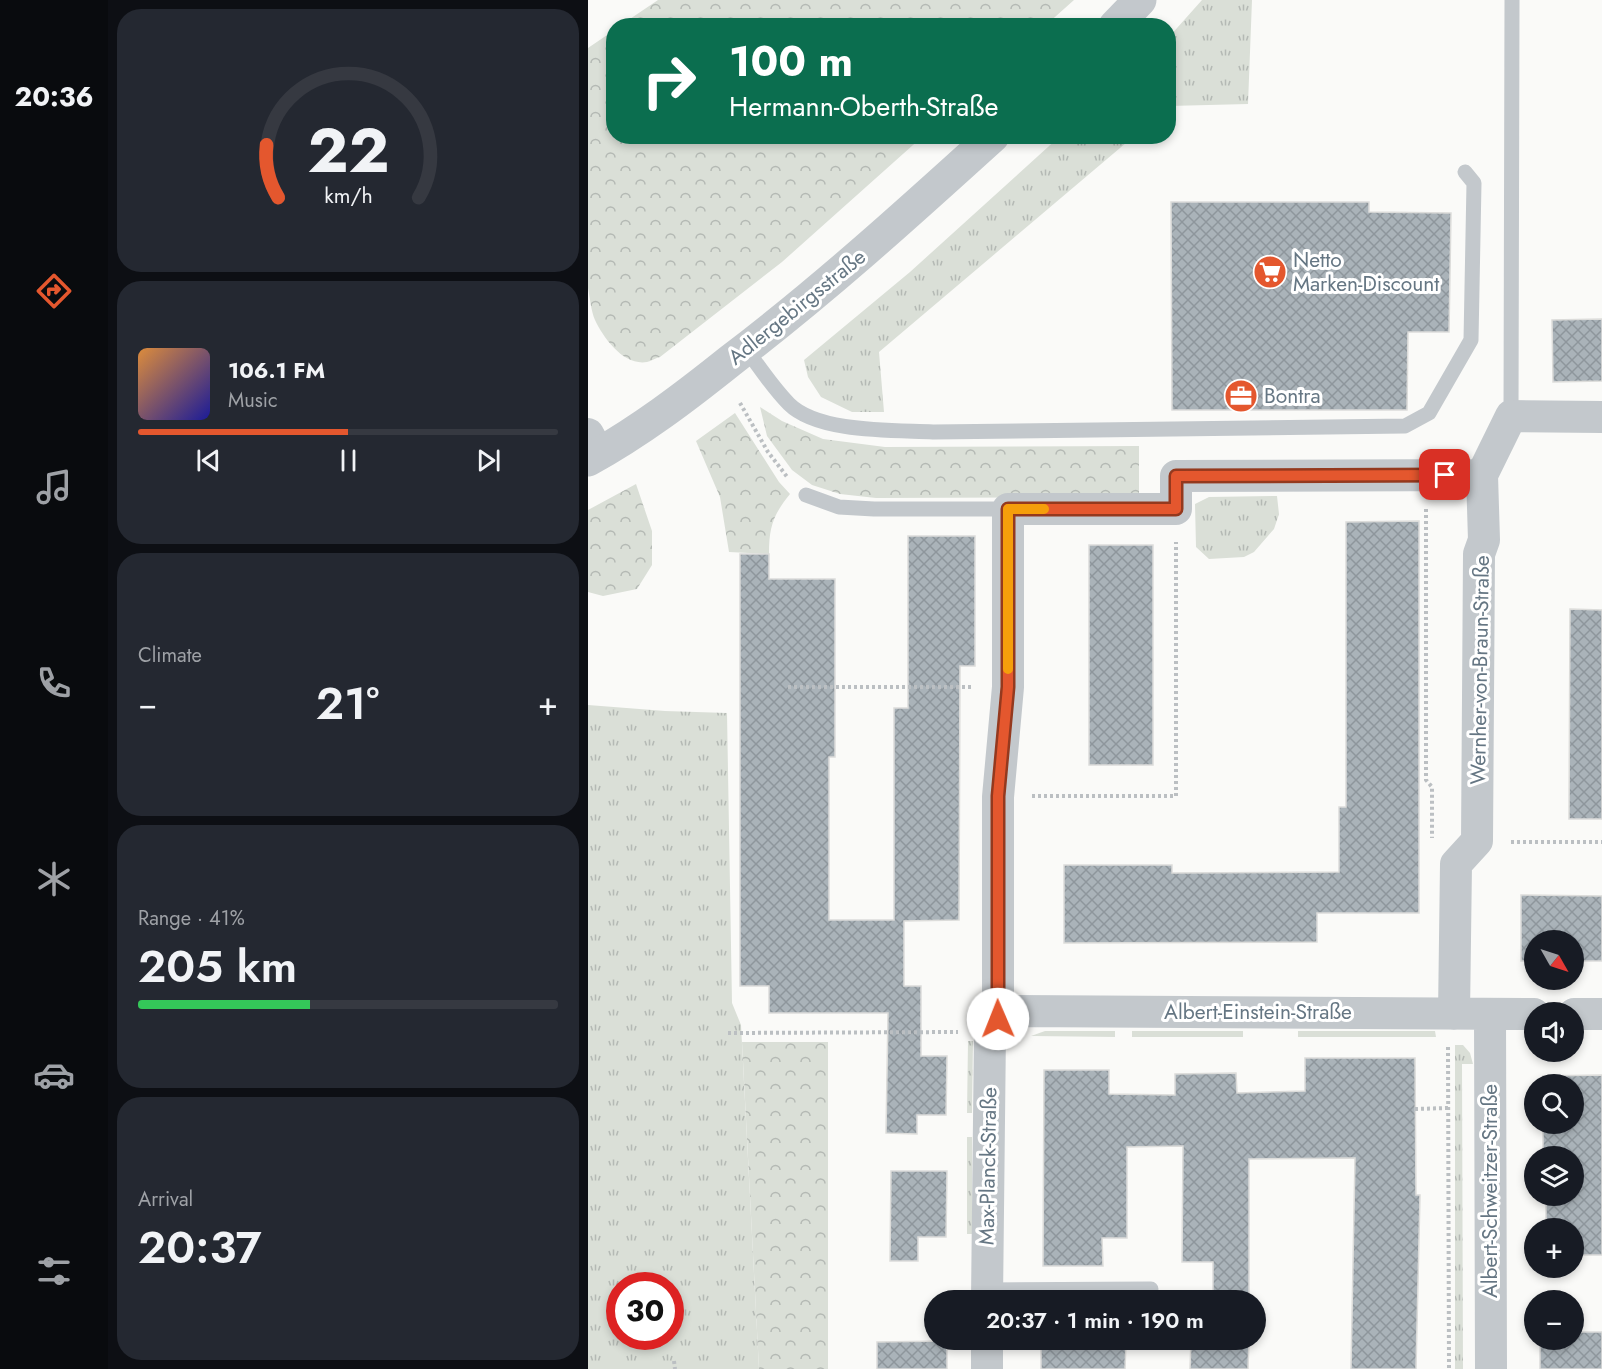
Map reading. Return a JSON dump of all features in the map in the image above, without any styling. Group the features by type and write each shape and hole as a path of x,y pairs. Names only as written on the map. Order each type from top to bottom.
{"street":[{"path":"1123,18 1140,0"},
{"name":"Adlergebirgsstraße","path":"592,449 674,405 746,349 886,233 984,144"},
{"path":"1511,416 1602,417"},
{"name":"Wernher-von-Braun-Straße","path":"1477,842 1479,554 1484,540 1482,475 1511,416"},
{"path":"1008,509 1176,509 1176,476 1482,475"},
{"name":"Max-Planck-Straße","path":"987,1290 998,796 1008,687 1008,509"},
{"path":"1451,1013 1456,864 1477,842"},
{"name":"Albert-Einstein-Straße","path":"994,1025 1016,1011 1524,1014"},
{"name":"Albert-Schweitzer-Straße","path":"1490,1014 1491,1369"},
{"path":"1584,1014 1602,1014"},
{"path":"987,1350 987,1369"}],"lane":[{"path":"1511,416 1512,0"},
{"path":"746,349 791,406 821,423 878,430 1405,426 1429,413 1472,340 1474,183 1465,172"},
{"path":"806,495 839,507 1008,509"},
{"path":"1124,1290 1151,1289"}],"path":[{"path":"740,403 768,452 786,477 806,495"},
{"path":"1426,475 1426,780 1432,787 1432,845"},
{"path":"998,796 1176,796 1176,509"},
{"path":"788,687 1008,687"},
{"path":"1477,842 1602,842"},
{"path":"1449,1369 1448,1108 1451,1013"},
{"path":"728,1033 994,1025"},
{"path":"1415,1109 1448,1108"},
{"path":"674,1361 675,1369"}],"green space":[{"path":"658,0 1074,0 1054,18 631,18"},
{"path":"1202,0 1252,0 1248,104 1176,106 1176,29"},
{"path":"606,36 606,144 914,144 782,262 660,357 647,362 630,360 609,343 595,320 588,288 588,48"},
{"path":"1051,144 1125,144 879,352 884,412 852,412 821,397 808,377 804,360 910,272"},
{"path":"760,407 782,421 823,439 885,447 1139,446 1139,497 876,498 840,494 812,485 792,470 767,436"},
{"path":"735,413 779,482 790,494 773,522 769,554 729,552 720,497 696,441"},
{"path":"636,484 652,531 652,565 637,589 603,596 588,592 588,510"},
{"path":"1277,496 1279,514 1274,529 1254,552 1244,557 1209,559 1196,547 1195,504 1209,497"},
{"path":"588,705 727,713 732,1003 741,1025 759,1369 588,1369"},
{"path":"1045,1031 1115,1031 1115,1037 1031,1036"},
{"path":"1132,1031 1243,1031 1243,1037 1132,1037"},
{"path":"1298,1031 1435,1031 1436,1037 1298,1037"},
{"path":"968,1041 973,1041 972,1113 967,1113"},
{"path":"742,1042 828,1042 828,1369 759,1369"},
{"path":"1455,1045 1463,1045 1470,1053 1473,1064 1462,1064 1463,1369 1455,1369"},
{"path":"967,1137 972,1137 972,1234 967,1234"}],"building":[{"path":"1171,202 1369,202 1369,212 1451,213 1449,332 1408,332 1407,410 1172,410"},
{"path":"1602,319 1602,381 1553,382 1552,320"},
{"path":"1419,521 1419,913 1317,913 1317,942 1064,943 1064,865 1172,865 1172,873 1339,872 1339,807 1346,807 1346,522"},
{"path":"908,536 975,536 975,666 960,666 959,920 904,921 904,986 921,986 921,1056 947,1056 946,1115 917,1115 917,1134 886,1133 888,1013 769,1013 769,986 740,986 740,554 769,554 769,579 835,579 835,757 829,757 829,920 894,920 894,708 908,708"},
{"path":"1089,545 1153,545 1153,765 1089,765"},
{"path":"1570,609 1602,610 1602,819 1569,819"},
{"path":"1521,895 1602,896 1602,961 1584,961 1584,930 1524,930 1524,961 1521,961"},
{"path":"1305,1058 1415,1058 1416,1195 1420,1195 1416,1369 1351,1369 1355,1158 1249,1159 1249,1290 1213,1290 1213,1262 1182,1262 1183,1146 1127,1147 1127,1238 1102,1238 1103,1266 1043,1266 1044,1070 1109,1070 1109,1094 1175,1095 1175,1074 1236,1073 1237,1093 1305,1091"},
{"path":"1584,1075 1602,1075 1602,1255 1584,1255 1584,1218 1546,1218 1546,1206 1584,1206 1584,1146 1543,1146 1543,1134 1584,1134"},
{"path":"891,1171 947,1171 946,1237 918,1237 918,1261 890,1261"},
{"path":"1584,1332 1602,1332 1602,1369 1540,1369 1540,1350 1584,1350"},
{"path":"924,1341 924,1350 947,1350 947,1369 877,1369 877,1342"},
{"path":"1041,1350 1126,1350 1125,1369 1041,1369"},
{"path":"1191,1350 1249,1350 1248,1369 1190,1369"}],"slow traffic":[{"path":"1008,669 1008,509 1044,509"}],"place":[{"name":"Netto Marken-Discount","path":"1270,272"},
{"name":"Bontra","path":"1241,396"}],"route":[{"path":"998,1019 998,796 1008,687 1008,509 1176,509 1176,476 1445,475"}]}
